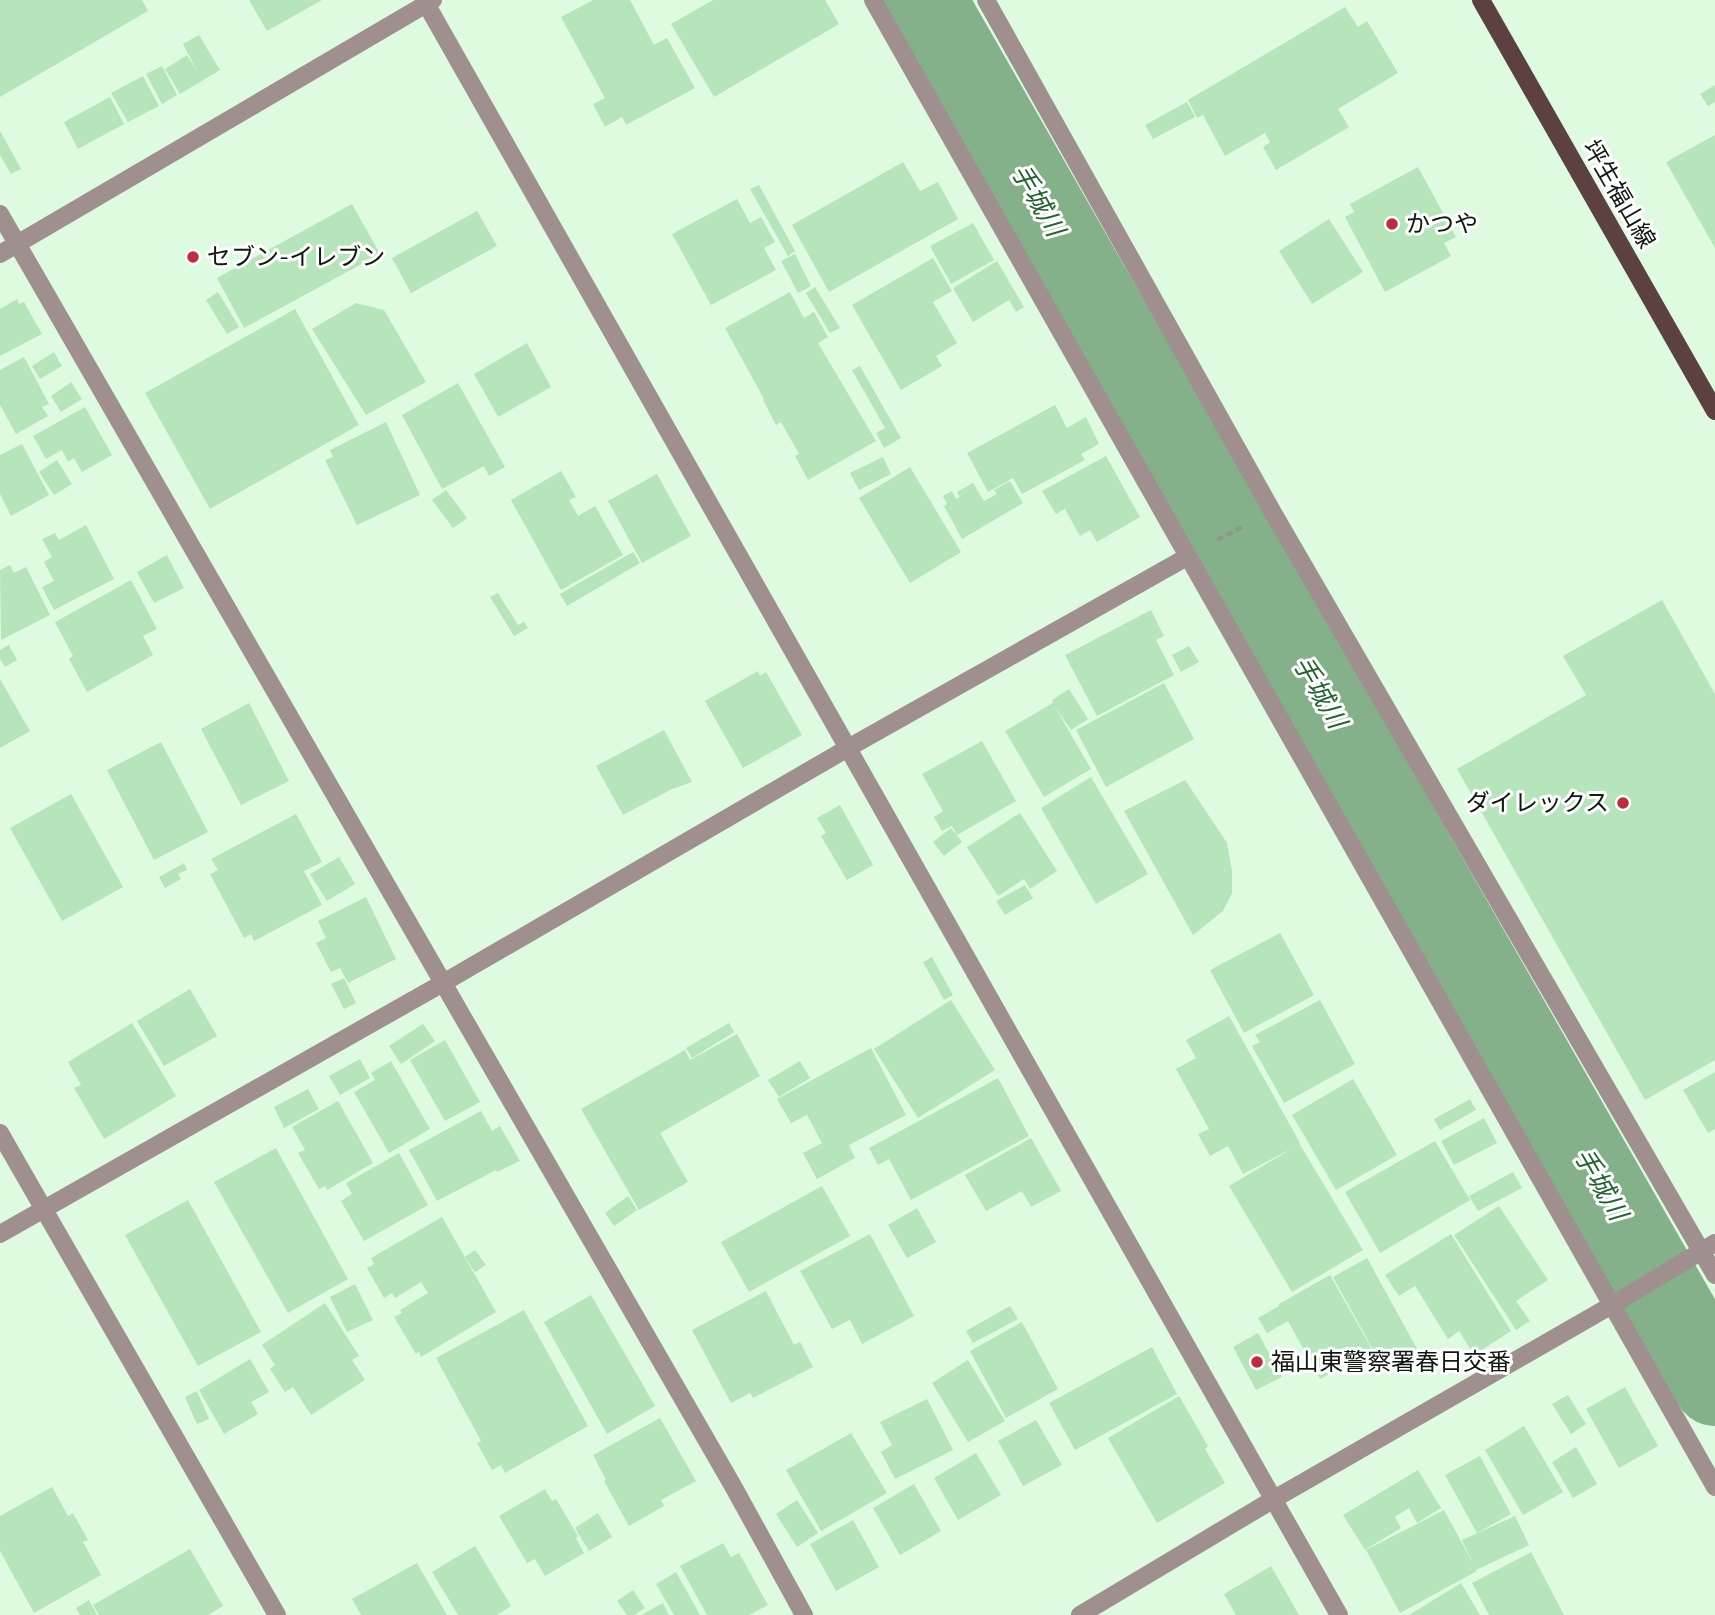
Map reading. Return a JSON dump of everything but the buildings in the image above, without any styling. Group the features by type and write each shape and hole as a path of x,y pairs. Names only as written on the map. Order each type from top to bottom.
{"main road":[{"name":"坪生福山線","path":"1481,0 1715,411"}],"street":[{"path":"873,0 1715,1487"},
{"path":"986,0 1272,511 1715,1275"},
{"path":"0,254 428,1 1339,1615"},
{"path":"0,215 733,1486 804,1615"},
{"path":"0,1234 1187,556"},
{"path":"0,1133 277,1615"},
{"path":"1080,1615 1701,1250"}],"path":[{"path":"1211,544 1254,520"}],"waterway":[{"name":"手城川","path":"924,0 1715,1384"}],"place":[{"name":"かつや","path":"1392,224"},
{"name":"セブン-イレブン","path":"193,257"},
{"name":"ダイレックス","path":"1623,803"},
{"name":"福山東警察署春日交番","path":"1257,1362"}]}
